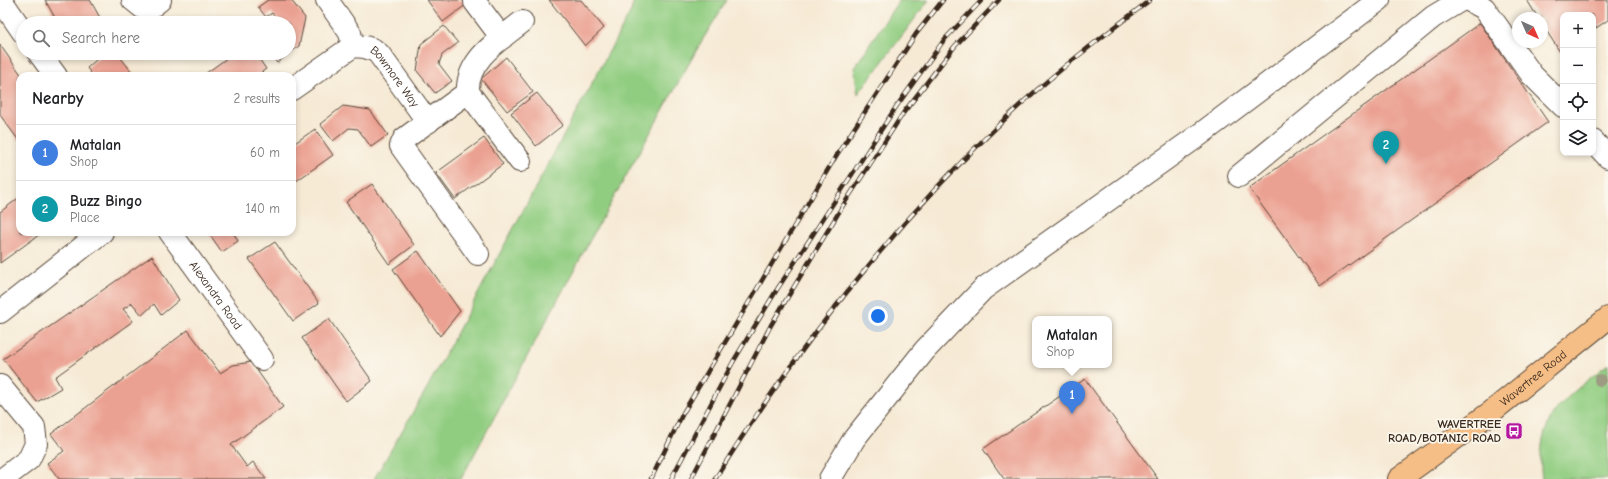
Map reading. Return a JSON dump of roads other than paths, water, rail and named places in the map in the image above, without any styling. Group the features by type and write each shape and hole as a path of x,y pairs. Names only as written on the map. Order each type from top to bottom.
{"main road":[{"name":"Wavertree Road","path":"1398,479 1490,413 1608,318"}],"street":[{"path":"1,0 16,22"},
{"path":"133,0 143,8 151,7 160,0"},
{"name":"Bowmore Way","path":"327,0 350,33 353,46"},
{"path":"830,479 854,439 925,350 982,289 1202,133 1379,0"},
{"path":"1239,176 1433,16 1461,0"},
{"path":"1468,0 1484,8 1532,75 1560,103"},
{"path":"475,2 502,38"},
{"path":"520,161 468,92 467,81 475,65 486,51 522,22"},
{"name":"Bowmore Way","path":"296,85 353,46 365,47 374,50 379,54 428,122"},
{"path":"44,60 53,72"},
{"path":"468,92 404,139 401,146 478,254"},
{"path":"1596,144 1608,157"},
{"path":"0,312 97,236"},
{"name":"Alexandra Road","path":"173,236 262,359"},
{"path":"0,386 34,427 36,444 29,459 3,479"}],"railway":[{"path":"651,479 683,413 836,156 916,34 943,0"},
{"path":"671,479 733,362 776,291 896,107 944,40 982,0"},
{"path":"691,479 771,325 842,207 904,112 955,46 999,0"},
{"path":"715,479 746,430 813,335 924,201 964,159 1023,102 1076,57 1150,0"}],"place":[{"name":"Buzz Bingo","path":"1386,164"},
{"name":"Matalan","path":"1072,414"},
{"name":"WAVERTREE ROAD/BOTANIC ROAD","path":"1514,431"}]}
